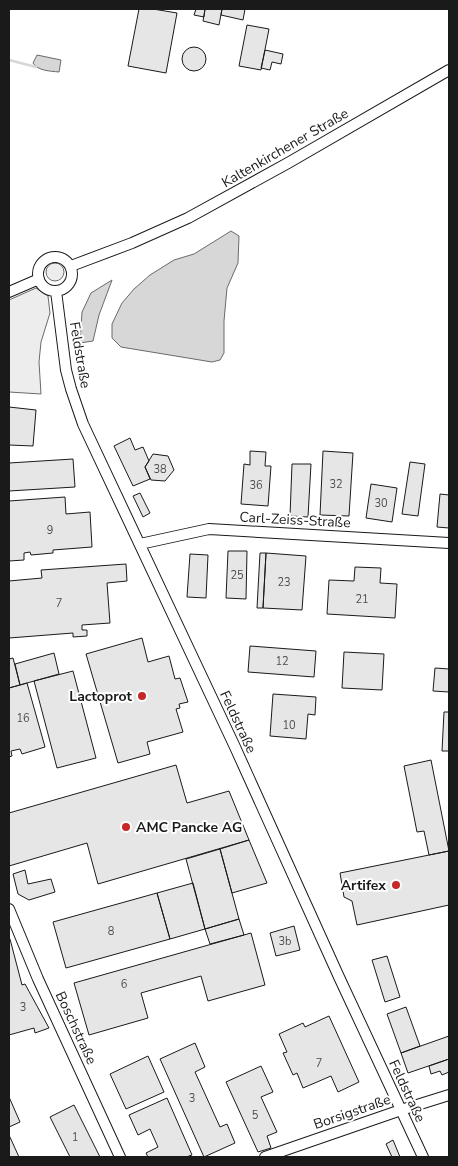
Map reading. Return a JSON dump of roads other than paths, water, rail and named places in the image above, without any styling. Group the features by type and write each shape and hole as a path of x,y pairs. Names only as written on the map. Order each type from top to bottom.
{"street":[{"name":"Kaltenkirchener Straße","path":"71,266 132,243 188,218 288,164 449,70"},
{"path":"51,256 63,258 71,266 72,277 67,287 62,290 56,291 46,288 41,284 38,274 41,262 51,256"},
{"path":"9,292 39,279"},
{"name":"Feldstraße","path":"56,291 66,370 83,424 235,747 339,978 423,1157"},
{"name":"Carl-Zeiss-Straße","path":"140,544 209,529 449,543"},
{"name":"Boschstraße","path":"9,909 38,979 120,1157"},
{"name":"Borsigstraße","path":"265,1157 449,1095"}],"waterway":[{"path":"9,60 36,67"}],"place":[{"name":"Lactoprot","path":"142,696"},
{"name":"AMC Pancke AG","path":"126,827"},
{"name":"Artifex","path":"396,885"}]}
